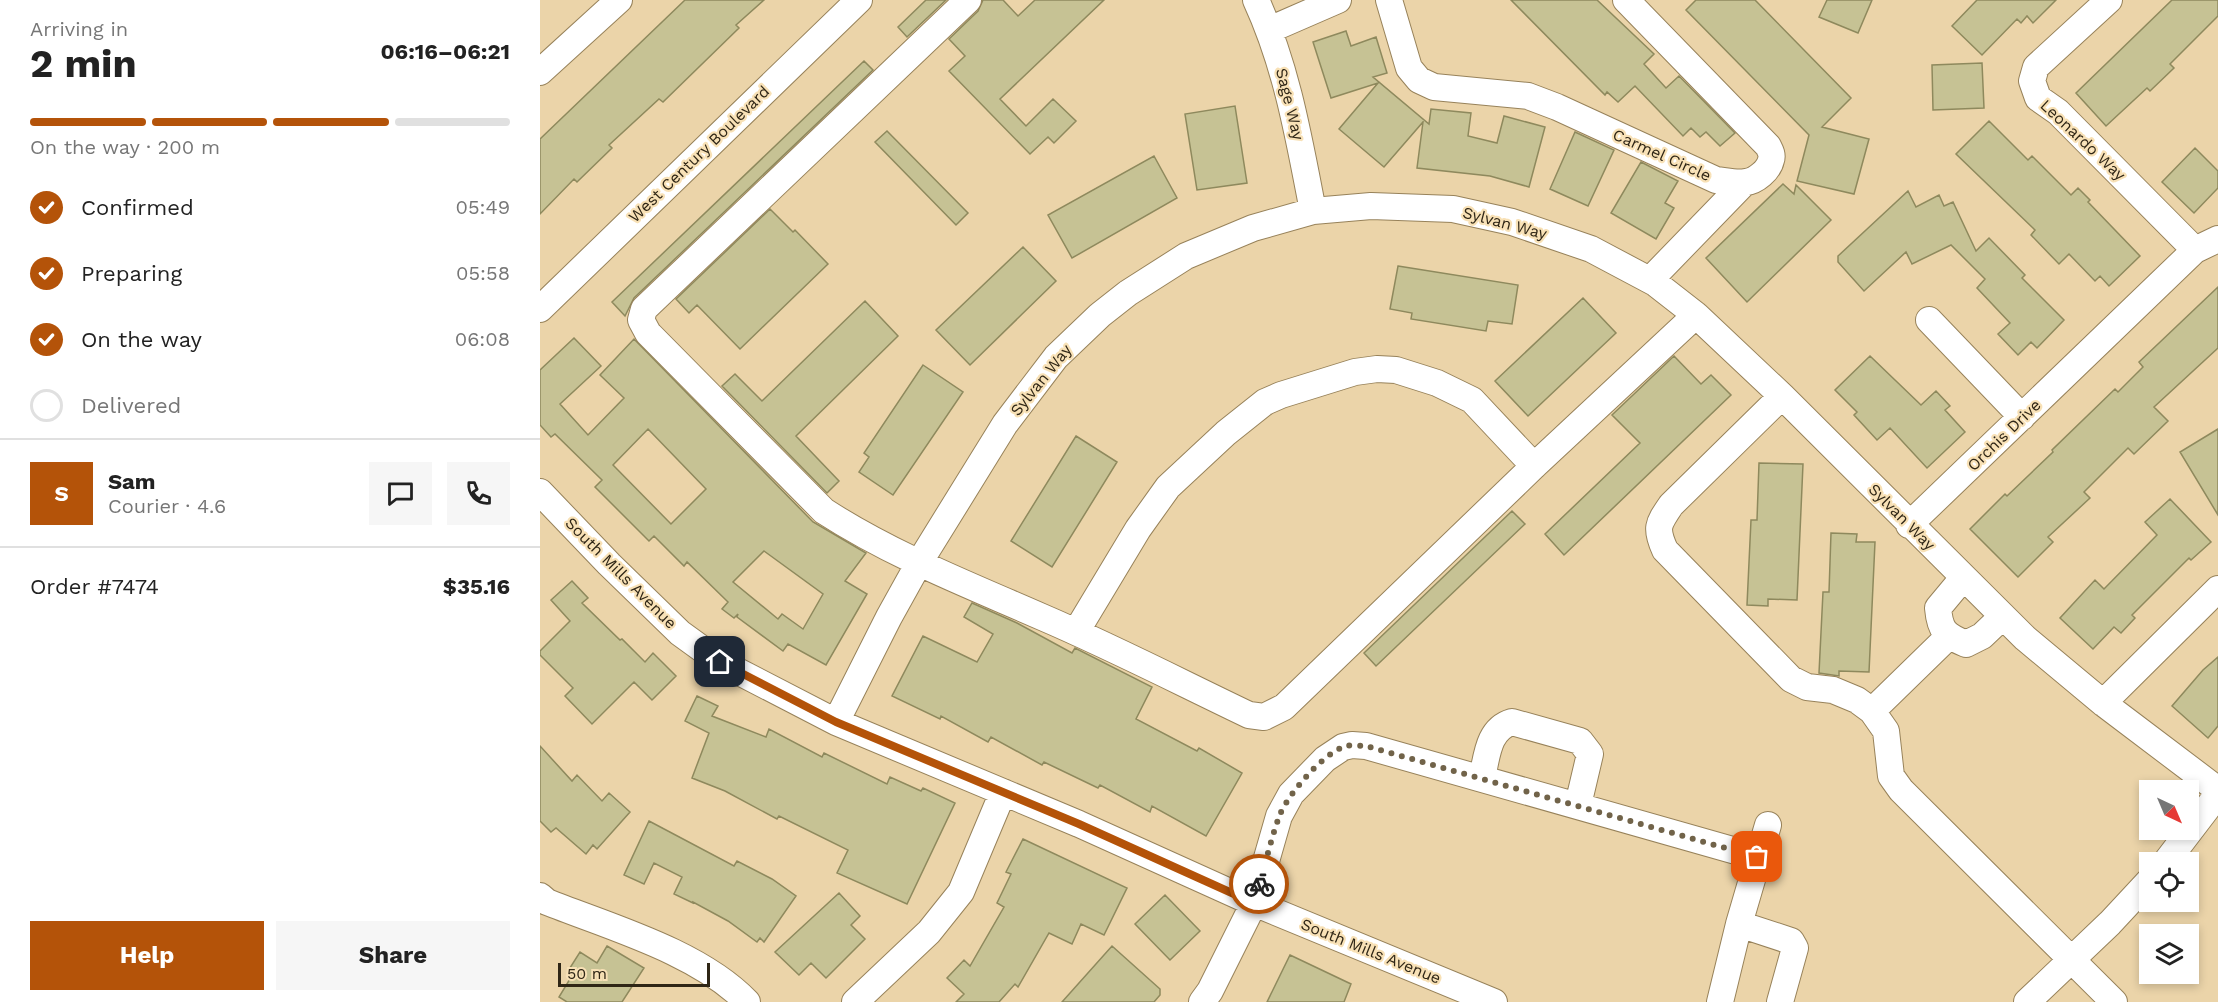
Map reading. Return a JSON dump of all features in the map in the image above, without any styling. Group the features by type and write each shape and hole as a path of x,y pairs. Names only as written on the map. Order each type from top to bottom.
{"street":[{"path":"540,72 618,0"},
{"name":"West Century Boulevard","path":"540,309 859,0"},
{"path":"968,0 644,309 641,320 648,333 824,512 846,526 920,563 1076,632 1249,714 1264,717 1284,707 1534,466 1696,315"},
{"name":"Sage Way","path":"1256,0 1269,30 1292,102 1313,211"},
{"path":"1269,30 1338,0"},
{"name":"Carmel Circle","path":"1389,0 1409,68 1419,80 1434,87 1528,96 1716,180 1744,183"},
{"path":"1626,0 1768,146 1772,154 1765,171 1754,180 1744,183 1650,280"},
{"name":"Leonardo Way","path":"2109,0 2036,67 2032,81 2038,98 2058,111 2207,245"},
{"name":"Sylvan Way","path":"836,722 889,617 1005,424 1056,357 1100,315 1128,293 1186,256 1253,228 1313,211 1371,206 1453,209 1512,222 1591,249 1650,280 1696,315 1782,396 2002,617 2103,703 2218,792"},
{"name":"Orchis Drive","path":"1910,525 2098,344 2207,245"},
{"path":"1929,320 2022,417"},
{"path":"1076,632 1138,529 1168,487 1226,433 1265,402 1281,395 1355,372 1377,369 1396,370 1437,383 1472,400 1534,466"},
{"path":"1782,396 1671,505 1659,524 1658,535 1665,550 1791,679 1807,687 1833,690 1857,699 1872,711 1886,731 1891,776 1901,790 2115,1002"},
{"name":"South Mills Avenue","path":"540,492 680,633 720,662 836,722 1079,824 1254,903 1494,1002"},
{"path":"1963,578 1938,608 1939,625 1948,636 1966,644 1982,636 2002,617"},
{"path":"2103,703 2218,589"},
{"path":"1872,711 1948,636"},
{"path":"1482,778 1492,738 1503,725 1512,722 1580,741 1590,754 1578,805"},
{"path":"1202,1002 1210,991 1254,903 1279,816 1291,794 1325,759 1343,747 1366,746 1757,857"},
{"path":"855,1002 929,932 961,892 1003,792"},
{"path":"2173,852 2218,792"},
{"path":"1720,1002 1757,857 1768,825"},
{"path":"2027,1002 2139,892"},
{"path":"542,905 654,944 706,969 747,1002"},
{"path":"1739,924 1791,940 1795,948 1780,1002"}],"building":[{"path":"685,0 764,0 736,25 739,28 663,102 659,99 609,145 612,148 577,182 574,179 540,214 540,139"},
{"path":"926,0 946,0 907,37 898,27"},
{"path":"983,0 1003,0 1018,16 1035,0 1104,0 1000,99 1026,126 1053,99 1076,121 1054,143 1048,137 1030,154 949,71 965,56 949,39 978,11"},
{"path":"1511,0 1597,0 1654,54 1644,64 1666,88 1679,76 1735,133 1720,146 1706,132 1700,137 1691,128 1683,136 1635,86 1618,102 1607,92 1605,95"},
{"path":"1696,0 1755,0 1851,98 1822,127 1869,139 1854,194 1797,181 1809,135 1686,10"},
{"path":"1827,0 1872,0 1858,33 1819,17"},
{"path":"1977,0 2056,0 2033,23 2027,16 2021,23 2017,19 1982,55 1952,26"},
{"path":"2172,0 2218,0 2218,16 2170,64 2174,68 2150,91 2147,88 2106,126 2076,93"},
{"path":"1346,31 1351,46 1376,37 1387,73 1373,77 1429,124 1431,109 1471,113 1468,136 1497,143 1504,116 1545,127 1529,187 1490,176 1417,168 1423,122 1384,167 1339,129 1378,83 1331,98 1313,42"},
{"path":"864,61 873,70 634,298 625,316 612,302"},
{"path":"1982,63 1984,108 1933,110 1932,65"},
{"path":"1235,106 1247,183 1197,190 1185,114"},
{"path":"1989,121 2028,160 2032,156 2071,195 2078,188 2090,200 2088,202 2140,256 2109,286 2100,276 2095,281 2069,254 2059,264 2031,235 2035,230 1956,154"},
{"path":"887,131 968,213 956,225 875,142"},
{"path":"1575,132 1614,150 1588,206 1550,189"},
{"path":"2195,148 2218,171 2218,188 2194,213 2162,182"},
{"path":"1154,156 1177,198 1072,258 1048,215"},
{"path":"1641,162 1678,181 1665,203 1674,208 1656,239 1611,213"},
{"path":"1783,184 1794,194 1796,185 1831,220 1747,302 1706,258"},
{"path":"1908,191 1916,207 1939,195 1944,206 1953,202 1976,251 1989,238 2025,275 2022,278 2064,320 2037,348 2031,342 2018,355 1998,334 2010,323 1977,288 1985,279 1951,245 1912,264 1906,252 1864,291 1838,262 1838,256"},
{"path":"770,209 793,232 795,230 828,264 740,349 697,305 689,313 676,299"},
{"path":"1023,247 1056,281 970,365 936,330"},
{"path":"1398,266 1518,285 1512,324 1488,321 1486,331 1411,319 1412,313 1390,309"},
{"path":"2218,287 2218,348 2154,407 2168,421 2134,454 2128,448 2084,492 2090,498 2048,537 2053,542 2018,577 1970,529 2005,494 2007,496 2053,452 2052,450 2115,389 2118,392 2143,367 2139,362"},
{"path":"1583,298 1616,333 1528,416 1495,381"},
{"path":"865,301 898,336 796,436 839,481 827,493 722,386 735,374 762,401"},
{"path":"574,338 601,366 560,404 588,435 624,398 600,375 634,339 813,522 866,553 845,581 867,594 826,665 788,644 783,651 737,617 738,614 734,618 722,609 728,602 687,562 684,566 654,536 649,541 595,487 602,480 555,434 551,437 540,425 540,370","holes":["648,429 706,489 671,524 613,465","764,551 823,594 803,629 782,614 778,619 733,582"]},
{"path":"1674,356 1701,384 1711,375 1731,395 1564,555 1545,534 1640,443 1612,415"},
{"path":"1870,356 1921,405 1936,391 1950,406 1945,410 1965,432 1927,468 1890,428 1877,440 1854,415 1857,412 1835,390"},
{"path":"923,365 963,392 893,495 859,472 869,457 864,453"},
{"path":"2218,429 2218,515 2180,452"},
{"path":"1076,436 1117,462 1052,567 1011,541"},
{"path":"1759,463 1803,464 1797,600 1768,599 1768,606 1747,605 1751,520 1757,520"},
{"path":"2170,499 2211,542 2191,560 2189,558 2132,615 2135,618 2121,633 2114,627 2093,649 2060,618 2095,580 2104,589 2157,535 2145,522"},
{"path":"1512,511 1525,524 1376,666 1364,653"},
{"path":"1831,533 1857,534 1856,542 1875,542 1869,672 1839,671 1839,676 1819,673 1823,592 1829,592"},
{"path":"572,581 588,598 582,603 620,640 622,639 645,662 653,653 676,676 652,700 634,682 592,724 565,696 573,688 540,655 540,651 570,621 551,600"},
{"path":"972,603 1017,623 1072,653 1075,648 1152,687 1136,719 1197,751 1199,748 1242,773 1206,836 1152,806 1150,812 1100,785 1098,788 1044,762 1042,765 991,737 988,742 941,716 940,719 892,696 923,636 977,662 993,634 964,617"},
{"path":"2218,657 2218,726 2208,738 2172,706 2203,670"},
{"path":"697,696 718,706 712,716 766,737 769,729 822,757 824,753 887,784 890,777 921,791 923,788 955,803 907,904 837,873 848,850 779,816 777,819 725,791 692,778 709,733 685,721"},
{"path":"540,746 572,781 577,775 602,801 609,793 630,812 597,849 593,845 586,854 556,828 551,832 540,821"},
{"path":"649,821 734,866 737,861 772,879 796,896 764,942 760,938 757,942 728,921 674,894 682,877 654,863 644,884 624,875"},
{"path":"1023,839 1127,888 1104,935 1081,924 1072,944 1049,933 1018,987 1015,984 999,1002 956,1002 964,994 947,978 964,960 970,966 1004,907 997,903 1011,874 1006,872"},
{"path":"839,893 860,916 851,925 865,939 826,978 811,963 799,975 775,952"},
{"path":"1165,895 1200,931 1170,960 1135,924"},
{"path":"607,946 644,968 622,1002 567,1002 559,997 573,974 568,971 580,952 597,963"},
{"path":"1112,946 1160,989 1160,995 1154,1002 1062,1002"},
{"path":"1290,955 1351,984 1344,1002 1267,1002"}],"way so far":[{"path":"1259,884 1279,816 1291,794 1325,759 1343,747 1352,745 1366,746 1482,778 1757,857"}],"route":[{"path":"720,662 836,722 1079,824 1254,903 1259,884"}]}
